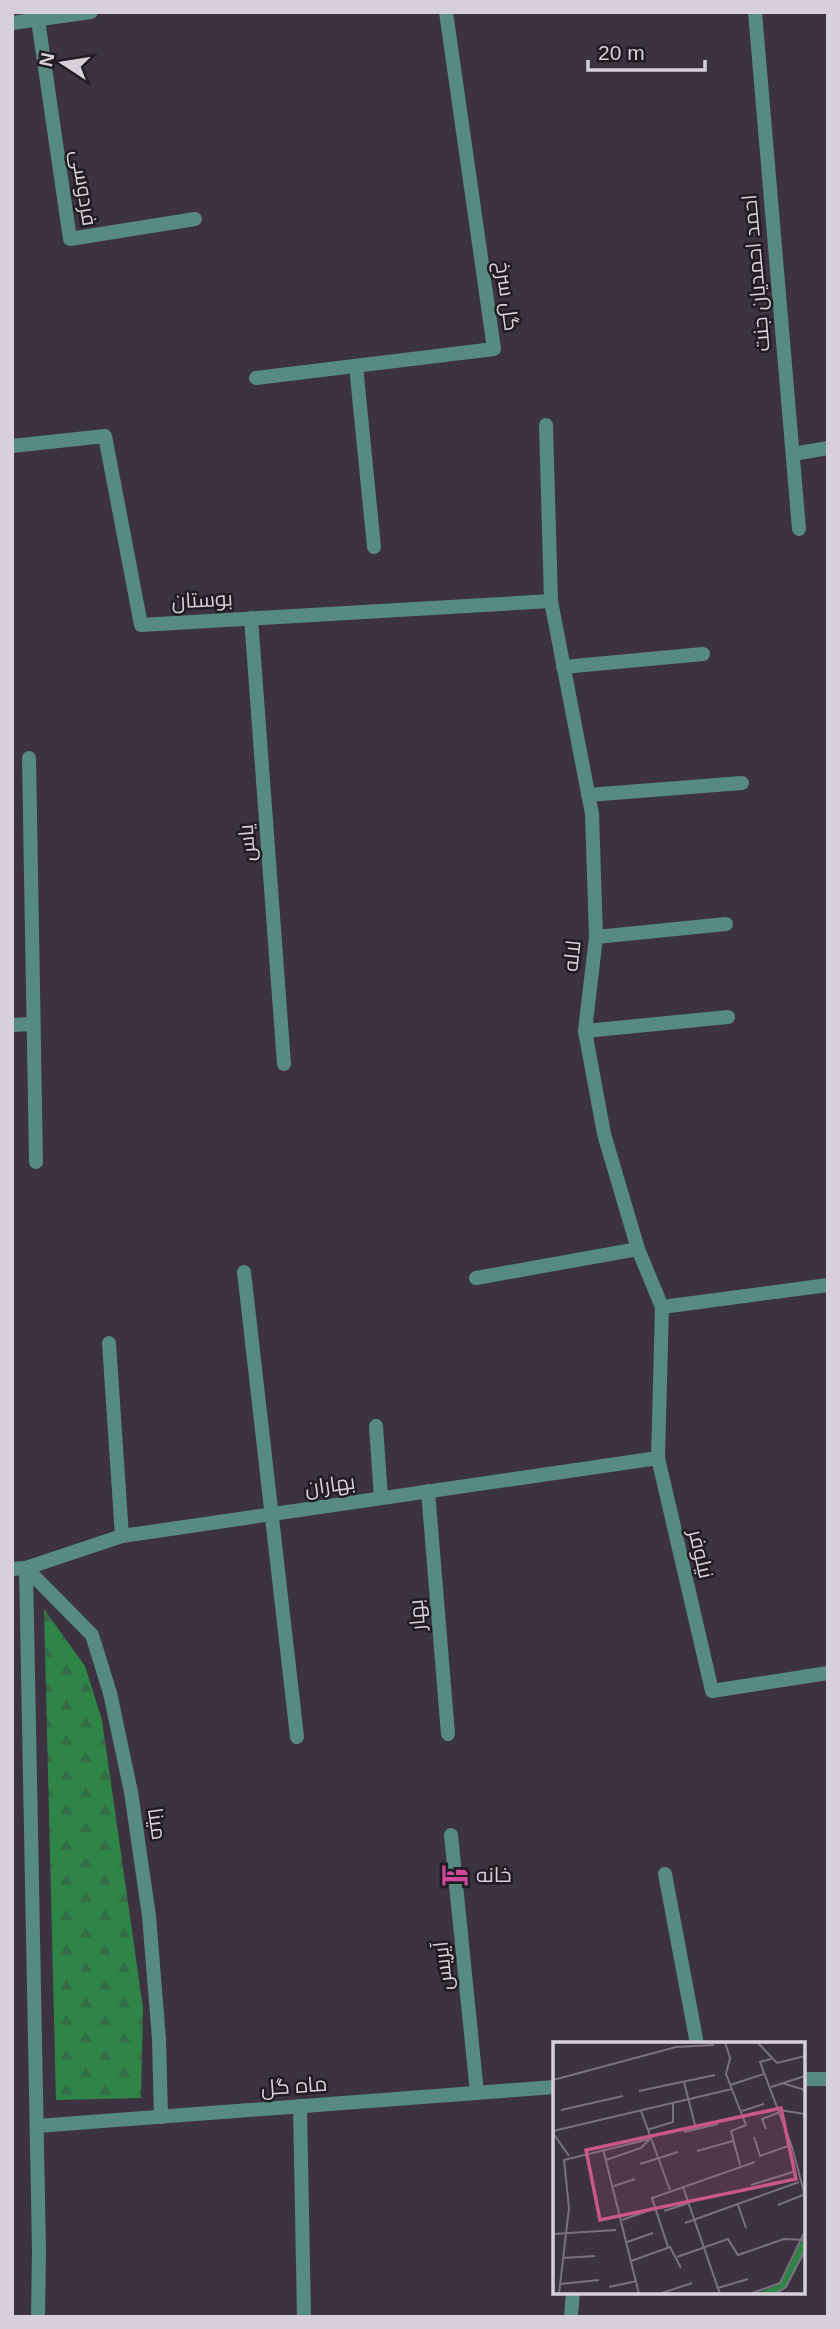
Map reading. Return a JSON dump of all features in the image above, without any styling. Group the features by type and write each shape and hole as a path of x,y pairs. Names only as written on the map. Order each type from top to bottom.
{"street":[{"path":"16,12 12,23 91,12"},
{"name":"گل سرخ","path":"257,378 494,349 446,12"},
{"name":"احمد احمدیان جنت","path":"755,12 799,529"},
{"name":"فردوسی","path":"38,20 70,239 195,219"},
{"path":"356,366 374,547"},
{"name":"لاله","path":"546,425 551,601 592,814 596,937 585,1031 604,1135 638,1249 662,1307"},
{"name":"بوستان","path":"12,446 105,436 141,625 551,601"},
{"path":"793,454 828,448"},
{"name":"یاس","path":"251,618 284,1064"},
{"path":"564,667 704,654"},
{"path":"29,758 36,1162"},
{"path":"588,795 742,783"},
{"path":"596,937 726,924"},
{"path":"585,1031 728,1017"},
{"path":"12,1025 33,1024"},
{"path":"476,1278 638,1249"},
{"path":"244,1272 297,1737"},
{"path":"662,1307 828,1285"},
{"name":"نیلوفر","path":"662,1307 658,1458 712,1691 828,1673"},
{"path":"108,1343 122,1536"},
{"path":"376,1426 382,1498"},
{"name":"بهاران","path":"19,1568 122,1536 658,1458"},
{"name":"بهار","path":"428,1491 448,1734"},
{"path":"19,1568 37,2126 38,2317"},
{"name":"مینا","path":"19,1568 92,1635 110,1693 131,1792 149,1916 159,2039 161,2117"},
{"name":"آیریس","path":"451,1835 477,2093"},
{"path":"665,1874 697,2042"},
{"path":"805,2079 828,2079"},
{"name":"ماه گل","path":"37,2126 553,2087"},
{"path":"300,2106 304,2317"},
{"path":"571,2316 573,2294"}],"green space":[{"path":"44,1609 85,1666 102,1720 143,2008 141,2098 56,2100"}],"place":[{"name":"خانه","path":"455,1875"}]}
